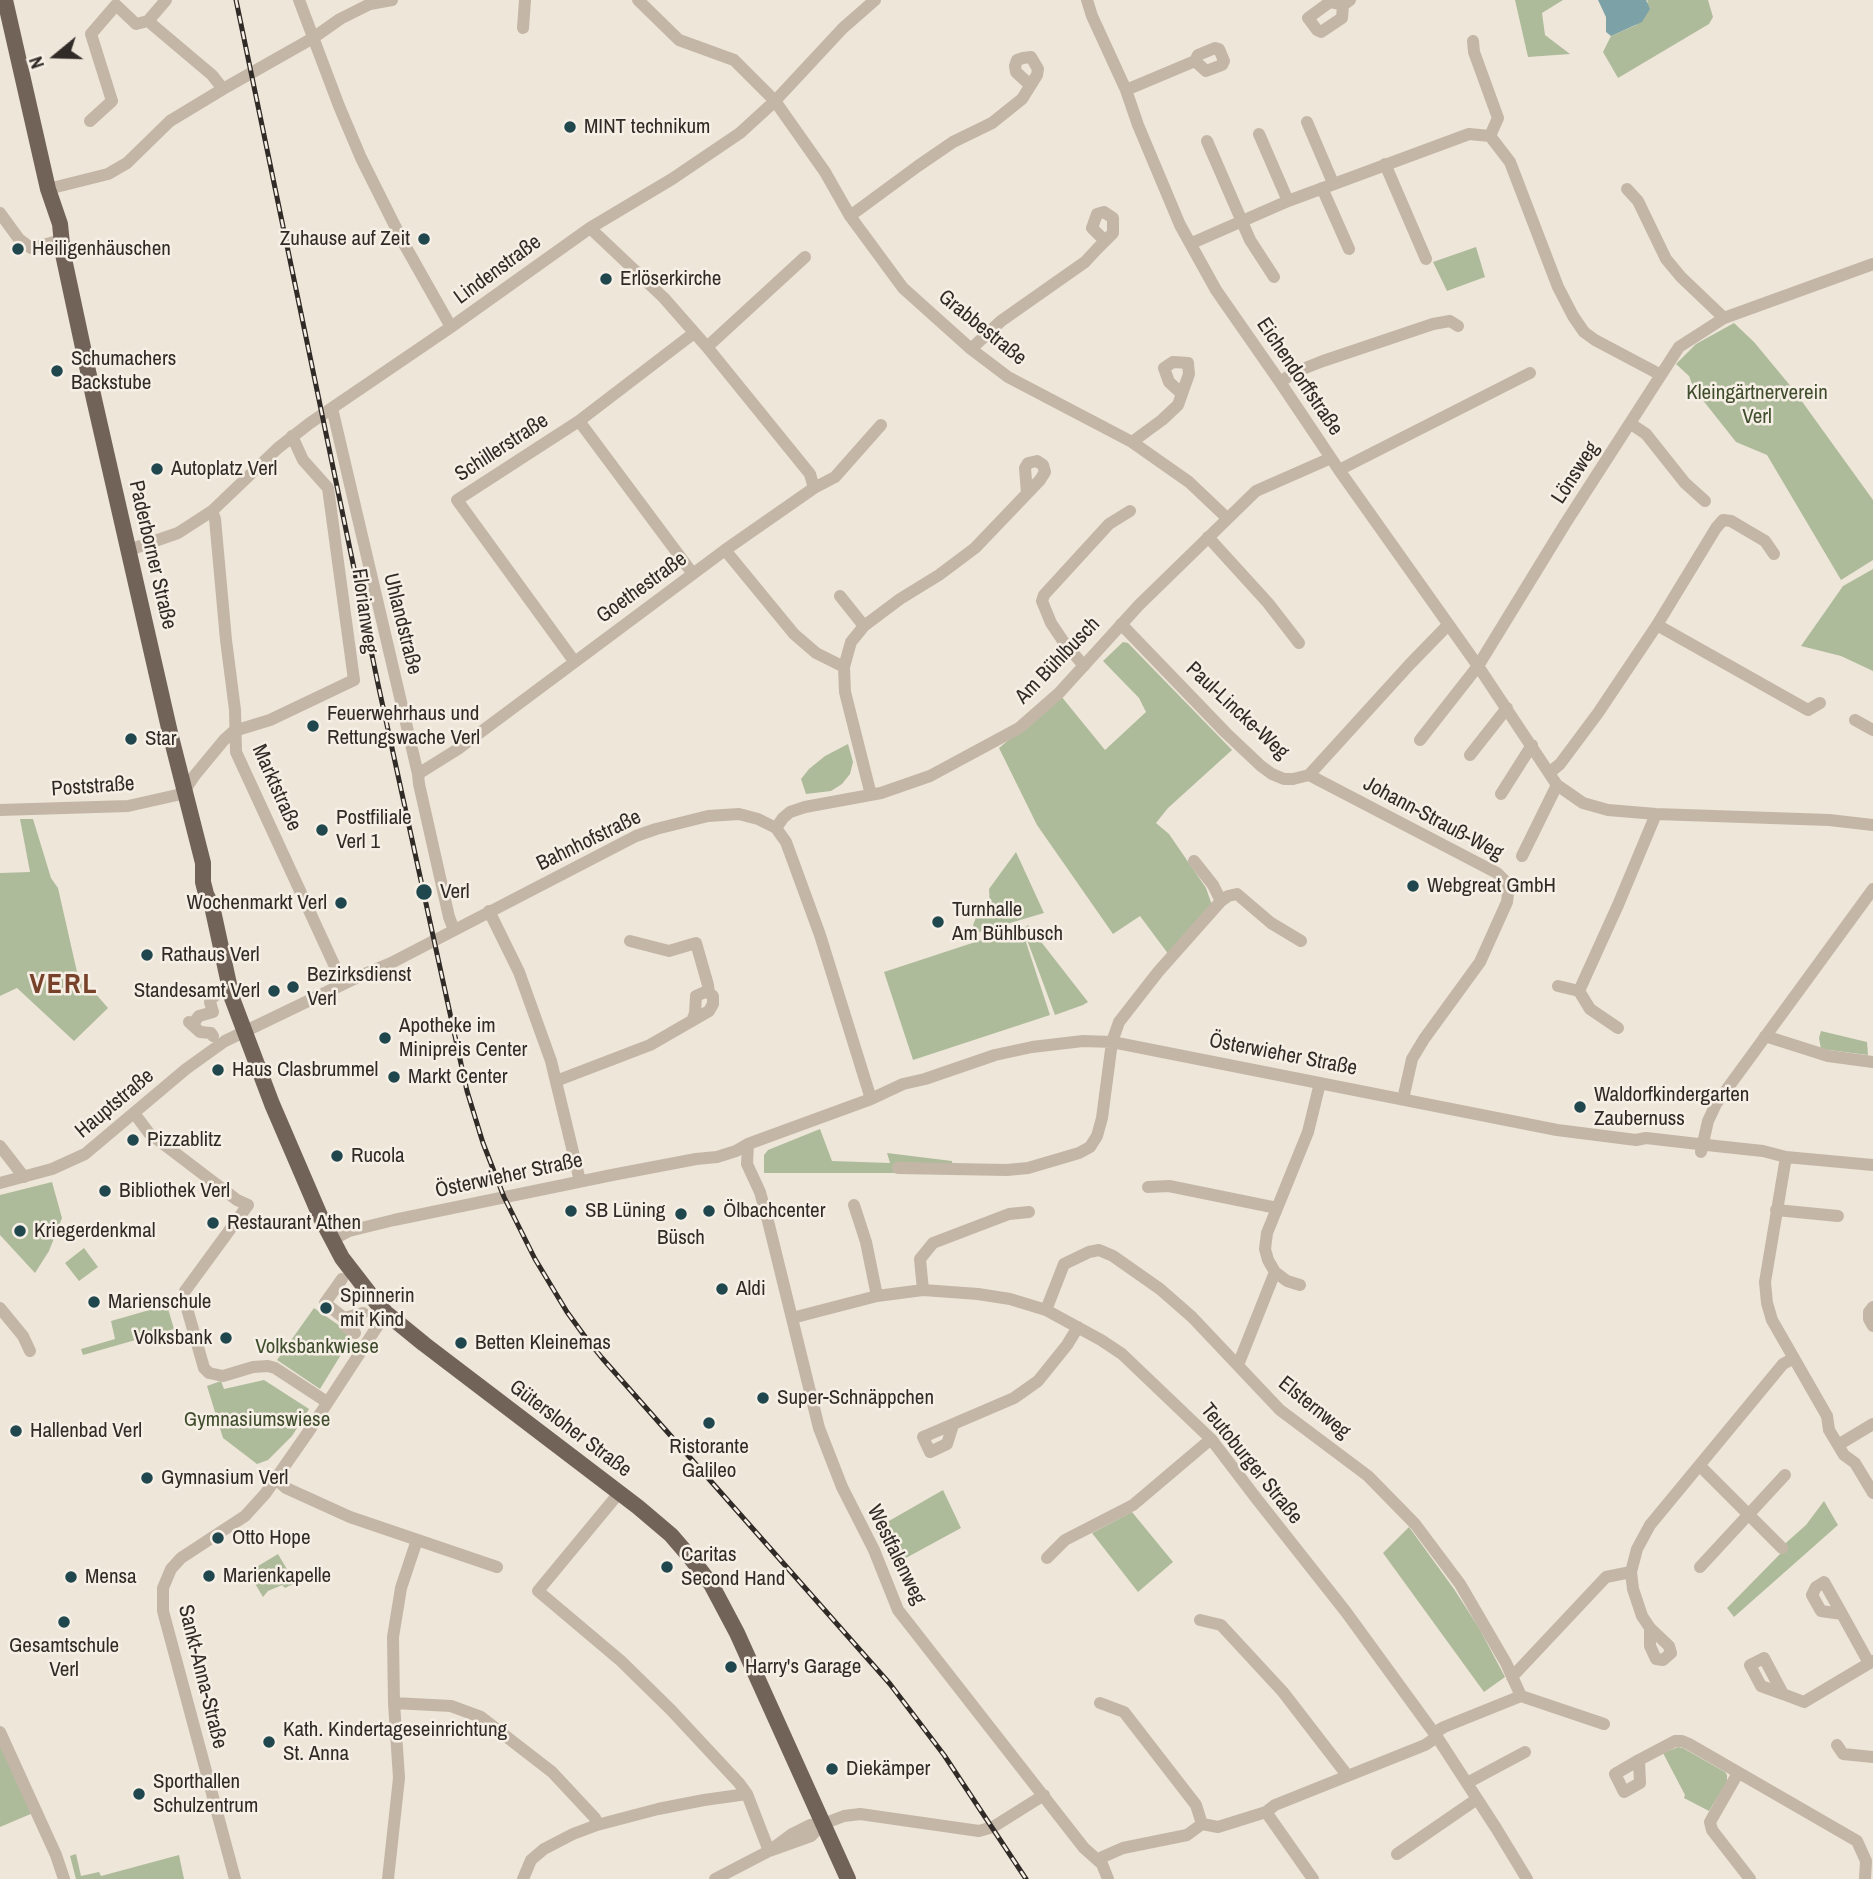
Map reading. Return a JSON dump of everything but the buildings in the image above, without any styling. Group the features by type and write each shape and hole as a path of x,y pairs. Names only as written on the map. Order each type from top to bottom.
{"main road":[{"name":"Paderborner Straße","path":"5,0 49,193 58,215 61,245 171,737 203,864 211,885 212,906 232,998 244,1032"},
{"name":"Gütersloher Straße","path":"244,1032 320,1218 348,1267 376,1302 424,1344 671,1535 711,1584 737,1633 848,1879"}],"street":[{"path":"90,121 112,102 91,34 116,5 136,24 148,21 166,0"},
{"path":"299,0 361,158 403,242 451,327"},
{"path":"49,193 108,174 127,163 170,121 313,38 340,19 370,4 392,0"},
{"path":"523,28 525,0"},
{"name":"Grabbestraße","path":"638,0 679,40 734,60 775,101 825,172 850,216 903,288 971,349 1008,377 1132,442 1189,482 1227,518"},
{"name":"Lindenstraße","path":"129,550 178,533 212,512 292,436 590,228 712,154 775,101 843,28 875,0"},
{"name":"Eichendorffstraße","path":"1087,0 1180,225 1216,290 1507,708 1557,785 1583,803 1608,810 1829,820 1873,825"},
{"path":"148,21 212,75 223,89"},
{"path":"1473,41 1474,52 1498,118 1490,136"},
{"path":"1126,90 1195,61"},
{"path":"850,216 953,142 1002,116 1022,99 1030,85"},
{"path":"1307,122 1349,249"},
{"path":"1259,134 1288,201"},
{"path":"1192,243 1288,201 1385,164 1469,134 1490,136 1510,162 1558,287 1583,330 1595,340 1661,375"},
{"path":"1207,141 1241,221 1275,277"},
{"path":"1385,164 1426,259"},
{"path":"1627,189 1638,201 1666,259 1724,318"},
{"path":"0,213 19,239 31,248 61,245"},
{"path":"590,228 664,298 708,347 810,474 814,488"},
{"path":"971,349 1001,321 1085,262 1105,241"},
{"path":"708,347 805,257"},
{"name":"Lönsweg","path":"1478,666 1679,347 1724,318 1873,264"},
{"path":"1280,382 1295,372 1323,361 1433,324 1450,321 1458,326"},
{"name":"Schillerstraße","path":"574,661 457,500 579,421 694,333"},
{"path":"1339,470 1531,373"},
{"path":"1132,442 1163,420 1178,405 1181,393"},
{"name":"Uhlandstraße","path":"332,408 454,930"},
{"path":"579,421 693,574"},
{"path":"1631,424 1646,434 1685,482 1705,501"},
{"name":"Goethestraße","path":"418,774 458,749 725,550 814,488 835,477 881,425"},
{"name":"Florianweg","path":"234,731 270,720 354,680 328,488 303,460 292,436"},
{"name":"Am Bühlbusch","path":"776,828 790,812 871,795 930,776 1018,728 1051,700 1121,624 1256,491 1331,458"},
{"path":"871,795 845,692 844,667 851,642 864,626 975,548 1027,494"},
{"path":"1084,666 1051,623 1042,601 1044,595 1110,524 1130,511"},
{"name":"Marktstraße","path":"212,512 215,519 235,709 236,752 343,984"},
{"path":"1549,773 1568,754 1657,625 1723,520 1731,521 1765,541 1774,554"},
{"path":"1208,537 1269,603 1299,643"},
{"path":"725,550 794,634 817,653 844,667"},
{"path":"840,596 864,626"},
{"name":"Paul-Lincke-Weg","path":"1121,624 1226,733 1261,766 1284,779 1309,775 1448,625"},
{"path":"1657,625 1808,710 1820,703"},
{"path":"1420,740 1478,666"},
{"path":"1470,755 1507,708"},
{"path":"1855,720 1873,730"},
{"path":"185,790 234,731"},
{"path":"1502,794 1532,745"},
{"name":"Johann-Strauß-Weg","path":"1309,775 1497,873 1509,885 1507,902 1480,962 1412,1059 1403,1099"},
{"path":"1522,856 1557,785"},
{"name":"Poststraße","path":"0,810 128,806 177,795 185,790"},
{"name":"Bahnhofstraße","path":"244,1032 391,963 636,836 708,816 739,814 776,828"},
{"path":"1578,991 1656,814"},
{"path":"776,828 786,842 800,877 871,1099"},
{"path":"1194,861 1213,885 1221,901"},
{"path":"1701,1148 1716,1104 1873,889"},
{"path":"898,1168 1028,1168 1079,1153 1090,1147 1097,1136 1102,1118 1112,1042 1119,1022 1158,972 1221,901 1227,896 1237,894 1271,923 1301,941"},
{"path":"489,911 519,972 551,1061 580,1181"},
{"path":"556,1081 650,1045 709,1011 713,1004 713,996 709,993 696,943 669,951 630,941"},
{"path":"1558,986 1578,991 1590,1009 1618,1028"},
{"path":"216,995 210,1002 216,1016 212,1034 200,1032 191,1024 199,1016 216,1016"},
{"name":"Hauptstraße","path":"0,1183 68,1164 85,1154 201,1059 225,1041 244,1032"},
{"path":"1765,1036 1828,1056 1873,1062"},
{"name":"Österwieher Straße","path":"332,1240 361,1227 580,1181 717,1157 871,1099 897,1093 925,1079 986,1058 1032,1047 1083,1041 1112,1042 1557,1129 1636,1140 1653,1147 1701,1148 1763,1160 1787,1157 1873,1165"},
{"path":"1300,1285 1275,1272 1265,1249 1267,1233 1308,1132 1320,1083"},
{"path":"134,1113 149,1133 237,1200 248,1205 186,1291 184,1298 204,1368 209,1373 223,1376 253,1367 268,1366 327,1402"},
{"name":"Westfalenweg","path":"748,1144 747,1164 760,1192 819,1427 842,1487 874,1550 898,1609 1084,1848 1102,1864 1108,1879"},
{"path":"0,1146 24,1177"},
{"path":"1787,1157 1765,1282 1767,1303 1772,1321 1827,1416 1829,1430 1844,1455 1855,1463 1873,1493"},
{"path":"1148,1187 1169,1186 1277,1208"},
{"path":"854,1205 866,1242 877,1296"},
{"path":"1776,1210 1838,1216"},
{"path":"923,1290 920,1259 933,1243 1009,1214 1029,1213"},
{"name":"Elsternweg","path":"1046,1310 1064,1264 1089,1252 1100,1250 1113,1255 1160,1289 1192,1317 1280,1410 1368,1476 1415,1524 1460,1584 1485,1625 1521,1696"},
{"path":"1238,1365 1275,1272"},
{"path":"342,1279 331,1290 325,1303 355,1334"},
{"name":"Teutoburger Straße","path":"792,1318 877,1296 923,1290 978,1294 1010,1299 1046,1310 1122,1354 1211,1439 1346,1612 1436,1735 1527,1879"},
{"path":"1873,1307 1869,1312 1873,1325"},
{"path":"0,1308 23,1336 30,1351"},
{"path":"336,1316 363,1313"},
{"name":"Sankt-Anna-Straße","path":"235,1879 163,1611 163,1588 171,1569 181,1559 245,1516 265,1494 386,1313"},
{"path":"953,1425 1014,1398 1038,1381 1068,1345 1078,1327"},
{"path":"1650,1628 1642,1616 1633,1589 1631,1572 1637,1549 1650,1525 1783,1364 1794,1358"},
{"path":"1838,1444 1873,1424"},
{"path":"1047,1558 1065,1540 1133,1505 1211,1439"},
{"path":"1700,1466 1782,1548"},
{"path":"1700,1567 1786,1475"},
{"path":"275,1478 286,1488 350,1517 497,1567"},
{"path":"619,1493 538,1591 621,1661 740,1783 747,1794 769,1851"},
{"path":"388,1879 399,1779 393,1637 401,1588 417,1540"},
{"path":"1512,1677 1606,1577 1631,1572"},
{"path":"1783,1694 1804,1702 1871,1662 1842,1614"},
{"path":"1200,1620 1222,1625 1283,1692 1347,1775"},
{"path":"1098,1859 1123,1848 1187,1835 1202,1824 1218,1826 1266,1812 1275,1805 1425,1745 1444,1727 1521,1696 1604,1724"},
{"path":"394,1703 451,1706 481,1717 552,1772 595,1818 597,1825"},
{"path":"1100,1703 1124,1712 1196,1805 1202,1824"},
{"path":"0,1732 56,1855 64,1879"},
{"path":"1639,1760 1675,1741 1682,1741 1857,1841 1866,1861 1865,1879"},
{"path":"1837,1745 1843,1754 1873,1757"},
{"path":"1467,1783 1524,1752"},
{"path":"1738,1773 1710,1822 1712,1830 1750,1879"},
{"path":"523,1879 531,1860 544,1849 573,1834 597,1825 670,1807 747,1794"},
{"path":"715,1879 738,1874 769,1851 811,1836 823,1824 844,1816 860,1814 979,1831 993,1827 1044,1795"},
{"path":"1397,1854 1477,1799"},
{"path":"1266,1812 1313,1879"}],"green space":[{"path":"1515,0 1563,0 1542,13 1545,35 1570,54 1528,57"},
{"path":"1646,0 1708,0 1713,17 1709,24 1618,78 1603,52 1611,36 1636,25 1648,1"},
{"path":"1476,247 1485,277 1447,291 1433,262"},
{"name":"Kleingärtnerverein Verl","path":"1734,323 1754,342 1793,389 1873,500 1873,560 1841,580 1767,455 1736,442 1694,389 1689,376 1676,364 1696,344"},
{"path":"1873,569 1873,671 1841,656 1801,646 1843,586"},
{"path":"1123,642 1128,643 1232,750 1168,808 1156,823 1169,834 1206,888 1212,905 1169,955 1140,916 1113,934 1037,825 999,748 1061,696 1105,750 1146,712 1139,698 1103,661"},
{"path":"848,744 853,762 850,774 842,784 831,791 806,794 801,779 809,769 825,756"},
{"path":"20,819 33,819 51,878 58,888 77,972 108,1008 74,1041 17,988 0,996 0,873 30,872"},
{"path":"1016,852 1044,913 976,933 973,925 977,915 990,908 989,889"},
{"path":"1028,925 1088,1002 1055,1015 1023,929"},
{"path":"1021,927 1050,1015 913,1060 884,972"},
{"path":"1821,1031 1867,1042 1868,1055 1821,1049"},
{"path":"820,1129 832,1161 890,1163 887,1153 952,1161 953,1173 764,1173 764,1155 768,1150"},
{"path":"52,1182 62,1218 49,1251 35,1273 0,1235 0,1195"},
{"path":"84,1248 98,1267 79,1281 65,1263"},
{"path":"167,1305 174,1329 83,1355 81,1349 115,1339 111,1321"},
{"name":"Volksbankwiese","path":"314,1308 353,1335 320,1389 277,1360"},
{"name":"Gymnasiumswiese","path":"264,1380 309,1409 292,1436 268,1460 257,1464 223,1438 207,1386 221,1381 224,1389"},
{"path":"943,1490 961,1528 893,1565 875,1529"},
{"path":"1824,1501 1838,1525 1734,1617 1727,1608 1782,1552 1779,1549 1806,1525"},
{"path":"1132,1512 1173,1562 1138,1592 1092,1533"},
{"path":"1409,1527 1479,1628 1505,1677 1484,1692 1383,1553"},
{"path":"278,1554 295,1583 268,1591 263,1597 248,1572"},
{"path":"0,1742 33,1813 0,1827"},
{"path":"1678,1747 1727,1775 1727,1782 1709,1811 1684,1798 1685,1795 1663,1753"},
{"path":"76,1854 81,1876 99,1872 101,1876 179,1855 184,1879 76,1879 70,1856"}],"water":[{"path":"1598,0 1646,0 1650,9 1642,22 1611,36 1606,32 1606,17"}],"railway":[{"path":"236,0 378,684 467,1091 504,1197 535,1259 586,1338 890,1684 944,1755 1026,1879"}],"place":[{"name":"MINT technikum","path":"570,127"},
{"name":"Zuhause auf Zeit","path":"424,239"},
{"name":"Heiligenhäuschen","path":"18,249"},
{"name":"Erlöserkirche","path":"606,279"},
{"name":"Schumachers Backstube","path":"57,371"},
{"name":"Autoplatz Verl","path":"157,469"},
{"name":"Feuerwehrhaus und Rettungswache Verl","path":"313,726"},
{"name":"Star","path":"131,739"},
{"name":"Postfiliale Verl 1","path":"322,830"},
{"name":"Webgreat GmbH","path":"1413,886"},
{"name":"Verl","path":"424,892"},
{"name":"Wochenmarkt Verl","path":"341,903"},
{"name":"Turnhalle Am Bühlbusch","path":"938,922"},
{"name":"Rathaus Verl","path":"147,955"},
{"name":"Bezirksdienst Verl","path":"293,987"},
{"name":"Standesamt Verl","path":"274,991"},
{"name":"Apotheke im Minipreis Center","path":"385,1038"},
{"name":"Haus Clasbrummel","path":"218,1070"},
{"name":"Markt Center","path":"394,1077"},
{"name":"Waldorfkindergarten Zaubernuss","path":"1580,1107"},
{"name":"Pizzablitz","path":"133,1140"},
{"name":"Rucola","path":"337,1156"},
{"name":"Bibliothek Verl","path":"105,1191"},
{"name":"SB Lüning","path":"571,1211"},
{"name":"Ölbachcenter","path":"709,1211"},
{"name":"Büsch","path":"681,1214"},
{"name":"Restaurant Athen","path":"213,1223"},
{"name":"Kriegerdenkmal","path":"20,1231"},
{"name":"Aldi","path":"722,1289"},
{"name":"Marienschule","path":"94,1302"},
{"name":"Spinnerin mit Kind","path":"326,1308"},
{"name":"Volksbank","path":"226,1338"},
{"name":"Betten Kleinemas","path":"461,1343"},
{"name":"Super-Schnäppchen","path":"763,1398"},
{"name":"Ristorante Galileo","path":"709,1423"},
{"name":"Hallenbad Verl","path":"16,1431"},
{"name":"Gymnasium Verl","path":"147,1478"},
{"name":"Otto Hope","path":"218,1538"},
{"name":"Caritas Second Hand","path":"667,1567"},
{"name":"Marienkapelle","path":"209,1576"},
{"name":"Mensa","path":"71,1577"},
{"name":"Gesamtschule Verl","path":"64,1622"},
{"name":"Harry's Garage","path":"731,1667"},
{"name":"Kath. Kindertageseinrichtung St. Anna","path":"269,1742"},
{"name":"Diekämper","path":"832,1769"},
{"name":"Sporthallen Schulzentrum","path":"139,1794"}],"district":[{"name":"VERL","path":"64,985"}]}
